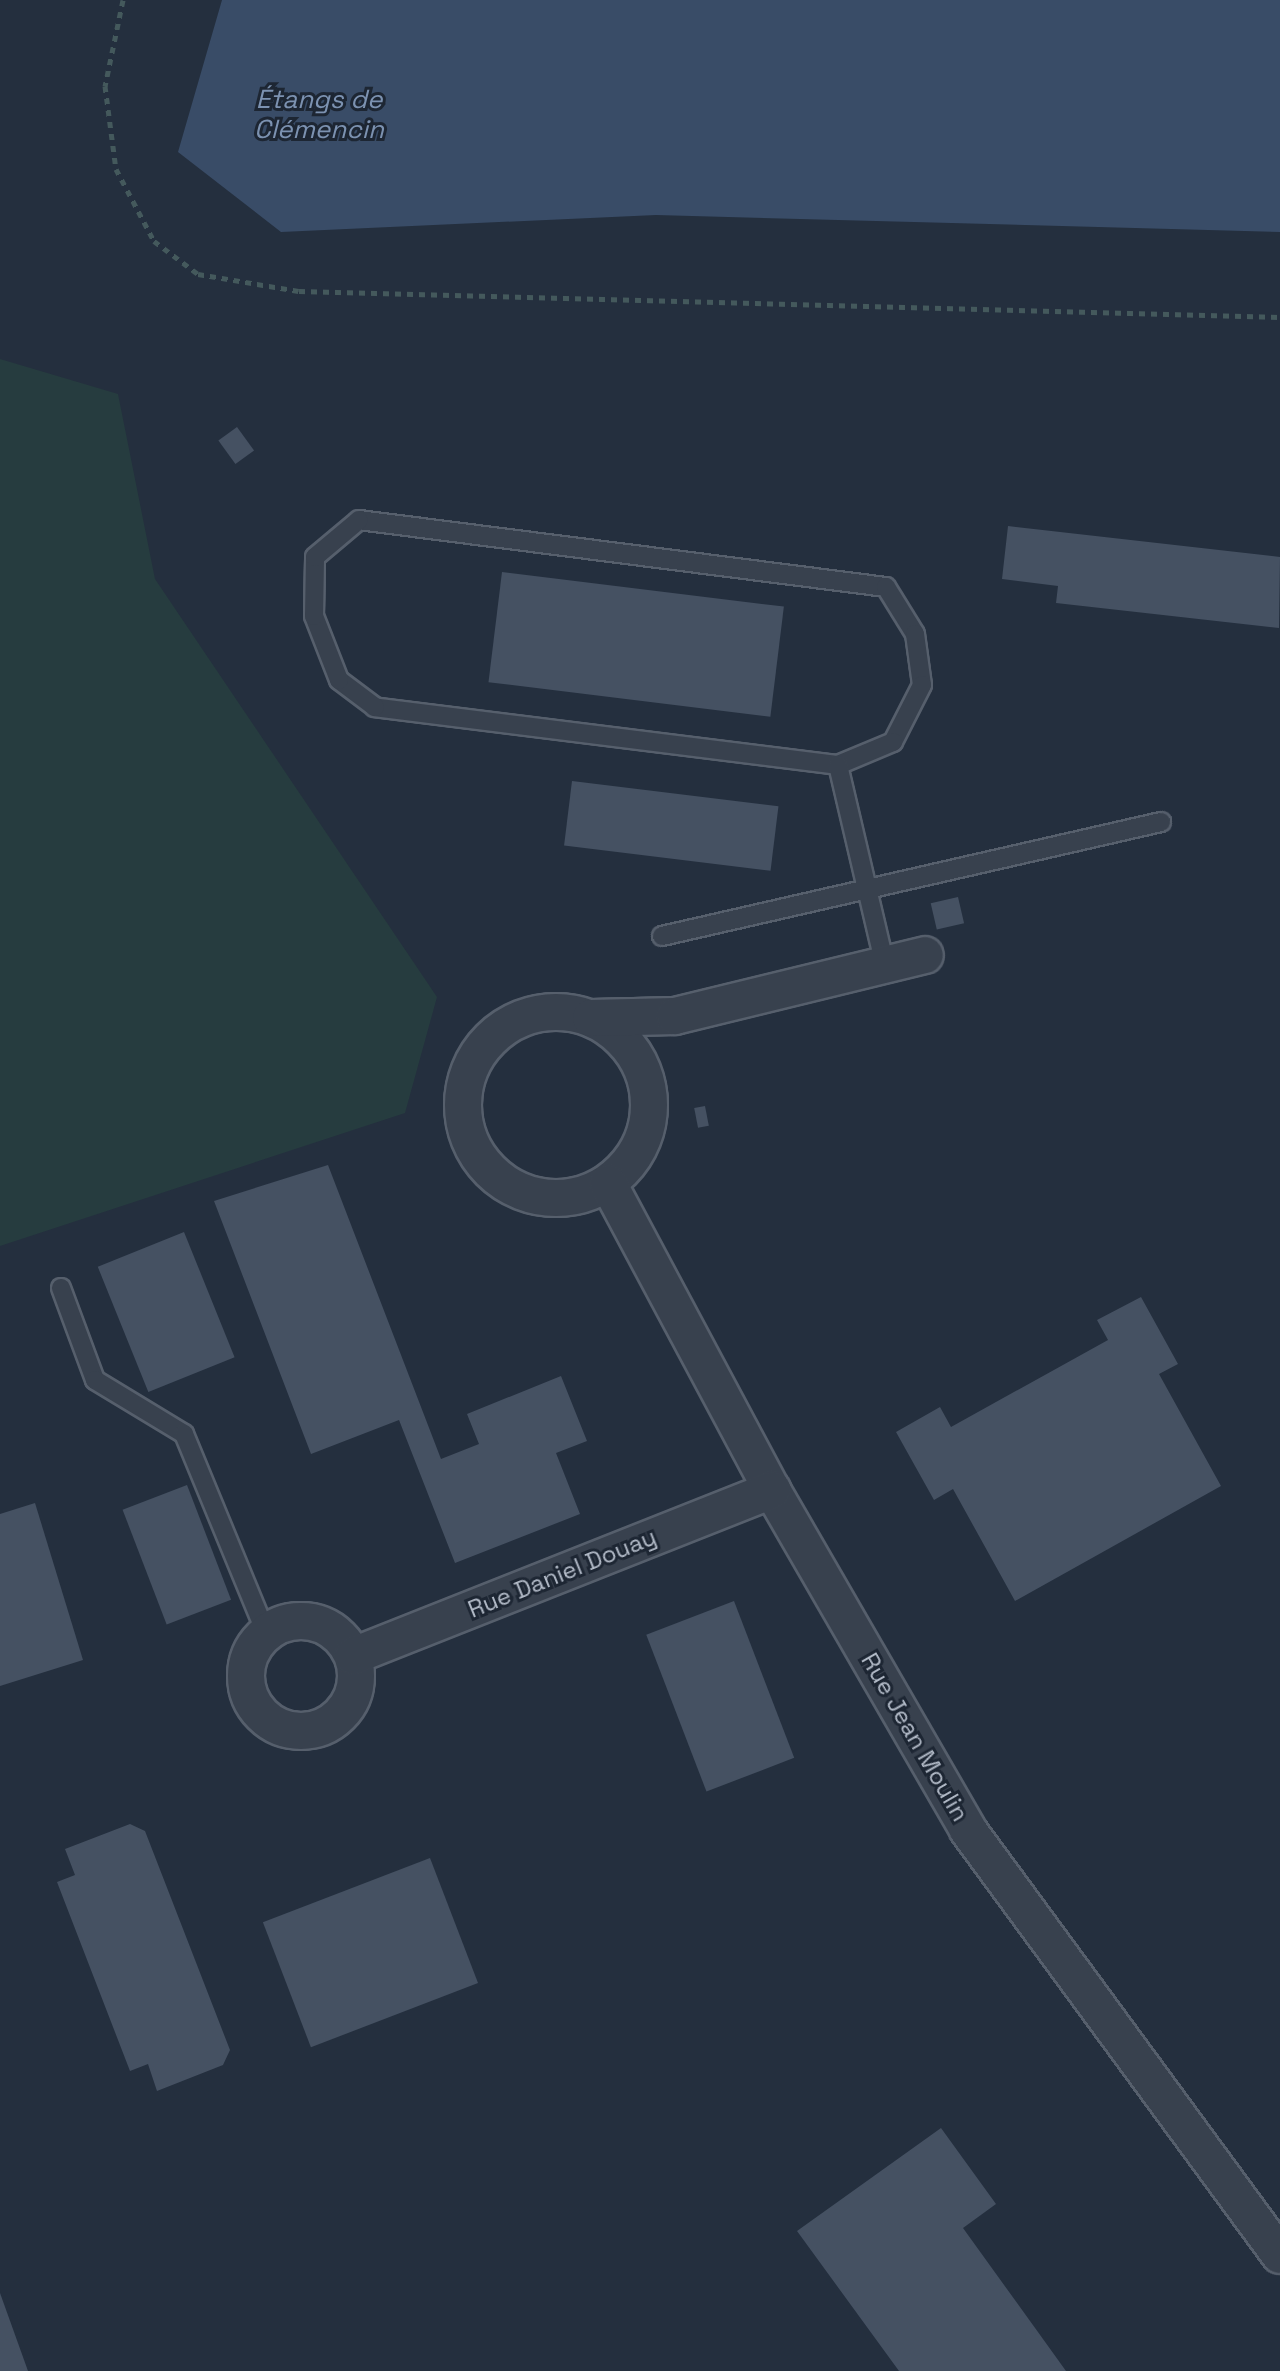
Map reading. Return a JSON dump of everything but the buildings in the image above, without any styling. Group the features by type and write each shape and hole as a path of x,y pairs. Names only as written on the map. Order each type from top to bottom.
{"street":[{"path":"591,1018 627,1045 640,1063 648,1089 649,1116 642,1142 628,1164 608,1183 581,1195 552,1199 523,1193 496,1178 477,1156 465,1129 462,1100 468,1071 483,1045 506,1026 533,1014 562,1012 591,1018 675,1016 925,955"},
{"path":"640,1063 675,1016"},
{"name":"Rue Jean Moulin","path":"608,1183 772,1490 968,1830 1280,2255"},
{"name":"Rue Daniel Douay","path":"353,1656 772,1490"},
{"path":"298,1620 316,1622 331,1629 353,1656 357,1675 354,1693 345,1710 331,1723 313,1730 294,1731 276,1725 261,1714 251,1698 246,1680 248,1662 266,1633 298,1620"}],"lane":[{"path":"359,520 886,587 915,634 922,685 893,742 838,765 375,707 339,680 314,616 315,557 359,520"},
{"path":"838,765 885,965"},
{"path":"662,936 1161,822"},
{"path":"61,1288 95,1380 184,1434 266,1633"}],"path":[{"path":"123,0 105,86 116,169 154,241 198,274 299,291 1280,317"}],"green space":[{"path":"0,359 118,394 155,579 437,997 405,1113 0,1246"}],"water":[{"name":"Étangs de Clémencin","path":"222,0 1280,0 1280,232 656,215 281,232 178,152"}]}
